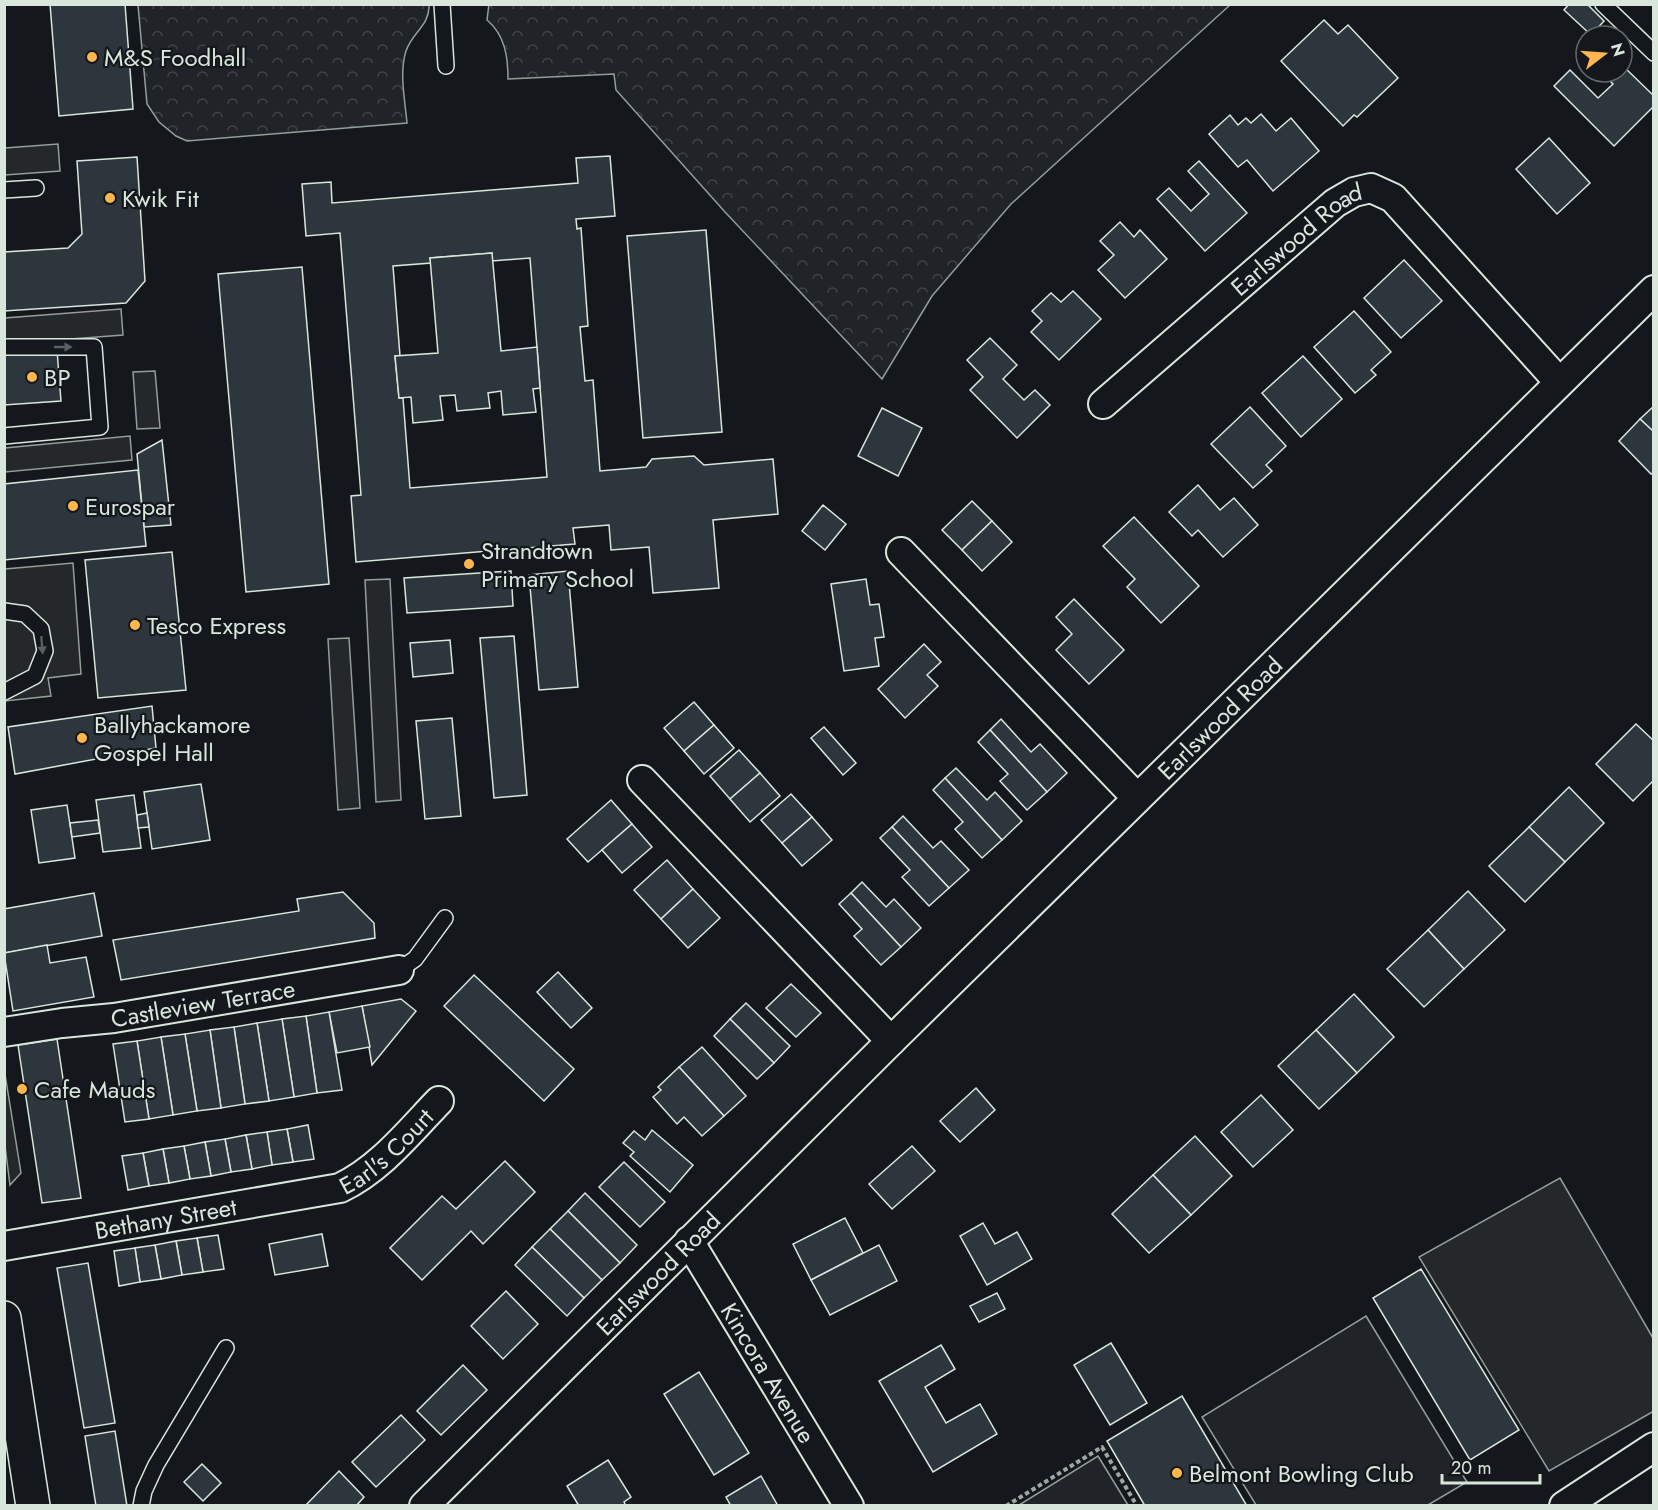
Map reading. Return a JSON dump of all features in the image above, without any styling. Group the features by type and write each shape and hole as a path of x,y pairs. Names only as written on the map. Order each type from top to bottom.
{"main road":[{"path":"4,1318 33,1506"}],"street":[{"name":"Earlswood Road","path":"1103,404 1335,203 1354,192 1371,188 1393,198 1559,382"},
{"name":"Earlswood Road","path":"424,1506 891,1041 1653,290"},
{"name":"Earlswood Road","path":"901,552 1137,798"},
{"path":"642,780 891,1041"},
{"name":"Castleview Terrace","path":"4,1032 114,1018 399,970"},
{"name":"Earl's Court","path":"327,1191 357,1180 375,1166 439,1101"},
{"name":"Bethany Street","path":"4,1246 327,1191"},
{"name":"Kincora Avenue","path":"689,1241 849,1506"},
{"path":"1563,1506 1653,1447"}],"lane":[{"path":"442,4 447,66"},
{"path":"1603,4 1653,53"},
{"path":"4,190 36,188"},
{"path":"4,347 94,347 100,428 4,436"},
{"path":"4,611 25,614 41,629 45,651 35,676 4,692"},
{"path":"399,970 415,959 445,918"},
{"path":"141,1506 144,1491 156,1465 226,1348"}],"path":[{"path":"1006,1506 1102,1447 1137,1506"}],"green space":[{"path":"489,4 1230,5 1011,204 932,296 882,379 725,212 616,90 614,74 508,79 502,39 487,20"},
{"path":"138,5 429,5 427,18 409,45 404,59 403,87 407,123 187,141 176,136 159,122 147,104"},
{"path":"1366,1316 1467,1482 1428,1505 1256,1505 1202,1417"},
{"path":"1098,1456 1128,1505 1019,1505"}],"shaded area":[{"path":"58,144 60,171 5,175 5,148"},
{"path":"121,309 123,335 5,344 5,318"},
{"path":"155,371 160,428 137,429 133,372"},
{"path":"130,436 132,460 5,472 5,448"},
{"path":"73,563 81,674 48,678 51,696 5,701 5,569"},
{"path":"390,579 401,800 376,802 365,580"},
{"path":"349,638 360,808 338,810 328,639"},
{"path":"4,1068 21,1173 10,1185 5,1146"},
{"path":"1560,1178 1653,1338 1654,1411 1549,1471 1419,1257"}],"building":[{"name":"M&S Foodhall","path":"50,4 125,4 133,109 59,116"},
{"path":"1569,4 1587,4 1604,21 1601,24 1579,24 1564,10"},
{"path":"1324,20 1338,34 1348,25 1398,78 1357,117 1354,115 1343,126 1281,61"},
{"path":"1570,70 1574,74 1574,84 1584,84 1598,98 1613,84 1634,84 1634,77 1654,96 1654,106 1614,146 1554,86"},
{"path":"1261,114 1276,131 1291,118 1319,151 1273,191 1247,160 1238,167 1209,134 1230,115 1238,125 1246,118 1251,123"},
{"path":"1549,138 1590,183 1557,214 1516,169"},
{"path":"610,156 615,216 576,219 577,229 581,228 588,326 580,327 585,381 593,380 600,471 646,467 652,459 694,456 704,465 773,459 778,514 713,520 719,588 653,593 649,547 611,550 609,525 573,528 575,544 356,562 351,496 361,495 340,233 306,236 302,184 331,182 332,203 578,183 576,158","holes":["492,253 492,261 530,258 547,477 410,488 403,398 399,398 395,356 400,356 393,266 431,263 430,258"]},
{"name":"Kwik Fit","path":"137,157 145,281 126,303 4,311 4,252 68,248 82,234 77,161"},
{"path":"1199,161 1247,213 1205,251 1157,199 1169,188 1191,211 1209,194 1188,171"},
{"path":"1120,222 1134,237 1140,230 1167,259 1125,298 1098,270 1114,255 1100,241"},
{"path":"706,230 722,432 643,438 627,236"},
{"path":"492,253 501,351 537,347 540,388 533,389 536,412 503,415 501,391 488,393 490,408 457,411 455,395 440,396 443,420 413,423 411,397 399,398 395,356 438,353 430,258"},
{"path":"1404,260 1442,301 1401,338 1364,298"},
{"path":"302,267 329,584 246,592 218,274"},
{"path":"1073,291 1101,319 1059,360 1031,332 1042,321 1032,311 1051,293 1061,302"},
{"path":"1354,311 1391,352 1371,370 1376,375 1355,393 1314,347"},
{"path":"990,338 1017,365 1003,379 1024,400 1035,390 1050,405 1017,438 970,390 983,377 967,360"},
{"name":"BP","path":"57,350 61,401 4,405 4,354"},
{"path":"1303,356 1342,399 1301,437 1262,393"},
{"path":"1654,406 1654,432 1640,419"},
{"path":"1250,407 1286,446 1266,465 1272,471 1253,488 1211,444"},
{"path":"882,408 922,428 898,476 858,456"},
{"path":"1640,419 1654,432 1654,472 1651,474 1619,441"},
{"path":"162,440 171,525 144,527 137,454"},
{"name":"Eurospar","path":"138,470 146,546 4,560 4,484"},
{"path":"1198,485 1220,510 1234,498 1258,525 1223,557 1198,530 1192,536 1169,512"},
{"path":"972,501 992,521 962,550 942,530"},
{"path":"823,505 846,524 825,550 802,531"},
{"path":"1134,517 1199,586 1161,623 1127,587 1135,579 1103,546"},
{"path":"992,521 1012,542 982,571 962,550"},
{"name":"Tesco Express","path":"172,552 186,690 98,698 85,560"},
{"path":"511,571 513,606 407,613 404,578"},
{"path":"568,571 578,687 539,690 529,575"},
{"path":"866,579 870,605 879,604 884,637 875,638 879,666 844,671 831,584"},
{"path":"1074,599 1124,650 1089,684 1056,650 1072,634 1056,617"},
{"path":"514,636 527,795 494,798 480,638"},
{"path":"450,640 453,673 413,677 410,643"},
{"path":"924,644 941,662 927,675 938,686 905,718 878,689"},
{"path":"694,702 714,725 684,751 664,728"},
{"name":"Ballyhackamore Gospel Hall","path":"152,706 156,748 15,774 8,727"},
{"path":"452,718 461,816 425,819 416,721"},
{"path":"1001,719 1031,752 1040,744 1067,773 1047,792 990,730"},
{"path":"1636,724 1654,741 1654,780 1633,801 1596,764"},
{"path":"714,725 734,748 704,774 684,751"},
{"path":"824,727 856,763 843,775 811,738"},
{"path":"990,730 1047,792 1027,810 1000,781 1008,774 978,742"},
{"path":"739,750 760,773 730,799 710,776"},
{"path":"956,768 987,800 995,792 1022,821 1002,840 945,778"},
{"path":"760,773 780,796 750,822 730,799"},
{"path":"945,778 1002,840 982,858 955,829 963,822 933,790"},
{"path":"201,784 210,840 152,849 144,792"},
{"path":"1569,787 1604,823 1565,862 1529,827"},
{"path":"791,794 812,817 782,843 761,820"},
{"path":"134,795 141,848 103,852 96,800"},
{"path":"611,800 632,824 588,862 567,839"},
{"path":"67,805 75,858 39,863 31,810"},
{"path":"147,813 149,827 138,828 137,815"},
{"path":"903,816 933,848 941,841 969,870 949,888 892,827"},
{"path":"812,817 832,840 802,866 782,843"},
{"path":"98,820 100,833 72,837 70,823"},
{"path":"632,824 652,847 622,873 602,850"},
{"path":"892,827 949,888 929,906 902,877 910,870 880,838"},
{"path":"1529,827 1565,862 1525,902 1489,866"},
{"path":"667,860 693,889 661,919 634,890"},
{"path":"862,882 886,907 894,899 921,928 901,947 851,893"},
{"path":"693,889 720,918 688,948 661,919"},
{"path":"1468,891 1505,930 1464,969 1428,930"},
{"path":"343,892 374,923 375,938 121,980 113,940 299,911 297,899"},
{"path":"94,893 102,936 4,953 4,909"},
{"path":"851,893 901,947 881,965 854,936 862,929 839,904"},
{"path":"1428,930 1464,969 1424,1007 1387,969"},
{"path":"47,945 50,963 86,957 94,997 13,1011 4,953"},
{"path":"558,972 592,1008 571,1028 537,992"},
{"path":"474,975 574,1069 544,1101 444,1006"},
{"path":"791,984 821,1013 796,1037 766,1008"},
{"path":"1354,994 1394,1037 1357,1073 1316,1030"},
{"path":"401,999 416,1011 372,1065 362,1006"},
{"path":"746,1003 790,1046 774,1063 730,1019"},
{"path":"362,1006 370,1047 337,1053 329,1012"},
{"path":"329,1012 342,1090 317,1093 306,1016"},
{"path":"306,1016 317,1093 294,1097 282,1019"},
{"path":"282,1019 294,1097 269,1101 257,1023"},
{"path":"730,1019 774,1063 757,1079 714,1036"},
{"path":"257,1023 269,1101 245,1104 234,1027"},
{"path":"234,1027 245,1104 221,1108 210,1030"},
{"path":"210,1030 221,1108 197,1111 185,1034"},
{"path":"1316,1030 1357,1073 1319,1109 1278,1066"},
{"path":"185,1034 197,1111 173,1115 161,1037"},
{"path":"161,1037 173,1115 149,1119 137,1041"},
{"path":"57,1039 81,1198 42,1203 18,1045"},
{"path":"137,1041 149,1119 125,1122 113,1044"},
{"path":"702,1047 746,1096 724,1116 679,1067"},
{"path":"679,1067 724,1116 702,1136 684,1117 677,1124 653,1097 661,1090 658,1087"},
{"path":"976,1088 995,1110 960,1142 940,1121"},
{"path":"1261,1095 1293,1130 1253,1167 1221,1132"},
{"path":"308,1125 314,1159 293,1162 287,1129"},
{"path":"287,1129 293,1162 272,1165 267,1132"},
{"path":"652,1130 693,1165 670,1192 630,1156 634,1152 623,1143 634,1131 645,1140"},
{"path":"267,1132 272,1165 252,1169 246,1135"},
{"path":"246,1135 252,1169 231,1172 225,1139"},
{"path":"1195,1136 1232,1176 1191,1215 1153,1175"},
{"path":"225,1139 231,1172 211,1176 205,1142"},
{"path":"205,1142 211,1176 190,1179 184,1146"},
{"path":"184,1146 190,1179 169,1183 163,1149"},
{"path":"912,1146 935,1171 892,1209 869,1184"},
{"path":"163,1149 169,1183 149,1186 143,1153"},
{"path":"143,1153 149,1186 128,1190 122,1156"},
{"path":"505,1161 535,1192 483,1244 471,1231 422,1280 390,1248 442,1196 456,1209"},
{"path":"624,1162 665,1202 640,1227 599,1187"},
{"path":"1153,1175 1191,1215 1149,1253 1112,1214"},
{"path":"585,1193 637,1245 620,1263 568,1211"},
{"path":"568,1211 620,1263 602,1280 550,1229"},
{"path":"845,1218 863,1253 811,1280 793,1244"},
{"path":"983,1223 995,1244 1017,1232 1032,1259 987,1285 960,1236"},
{"path":"550,1229 602,1280 584,1298 532,1247"},
{"path":"322,1234 328,1266 275,1275 269,1244"},
{"path":"218,1235 224,1269 203,1272 197,1238"},
{"path":"197,1238 203,1272 182,1275 176,1241"},
{"path":"176,1241 182,1275 161,1279 155,1245"},
{"path":"155,1245 161,1279 140,1282 135,1248"},
{"path":"879,1245 897,1281 830,1315 811,1280"},
{"path":"532,1247 584,1298 567,1316 515,1265"},
{"path":"135,1248 140,1282 119,1286 114,1251"},
{"path":"88,1263 115,1423 84,1428 57,1268"},
{"path":"1421,1269 1519,1430 1470,1460 1373,1298"},
{"path":"506,1291 538,1324 503,1359 471,1326"},
{"path":"997,1293 1005,1309 979,1322 970,1306"},
{"path":"1111,1343 1147,1403 1110,1425 1074,1365"},
{"path":"941,1345 955,1369 925,1387 946,1423 980,1404 997,1434 933,1472 879,1381"},
{"path":"463,1365 487,1390 441,1435 417,1411"},
{"path":"699,1372 749,1453 714,1475 664,1394"},
{"name":"Belmont Bowling Club","path":"1182,1396 1247,1506 1145,1506 1107,1441"},
{"path":"401,1415 425,1440 376,1487 352,1462"},
{"path":"115,1431 127,1506 96,1506 85,1436"},
{"path":"608,1460 631,1497 624,1502 626,1506 579,1506 567,1486"},
{"path":"202,1464 221,1483 203,1501 184,1482"},
{"path":"339,1471 364,1497 356,1506 305,1506"},
{"path":"761,1476 778,1506 731,1506 726,1497"}],"place":[{"name":"M&S Foodhall","path":"92,57"},
{"name":"Kwik Fit","path":"110,198"},
{"name":"BP","path":"32,377"},
{"name":"Eurospar","path":"73,506"},
{"name":"Strandtown Primary School","path":"469,564"},
{"name":"Tesco Express","path":"135,625"},
{"name":"Ballyhackamore Gospel Hall","path":"82,738"},
{"name":"Cafe Mauds","path":"22,1089"},
{"name":"Belmont Bowling Club","path":"1177,1473"}]}
